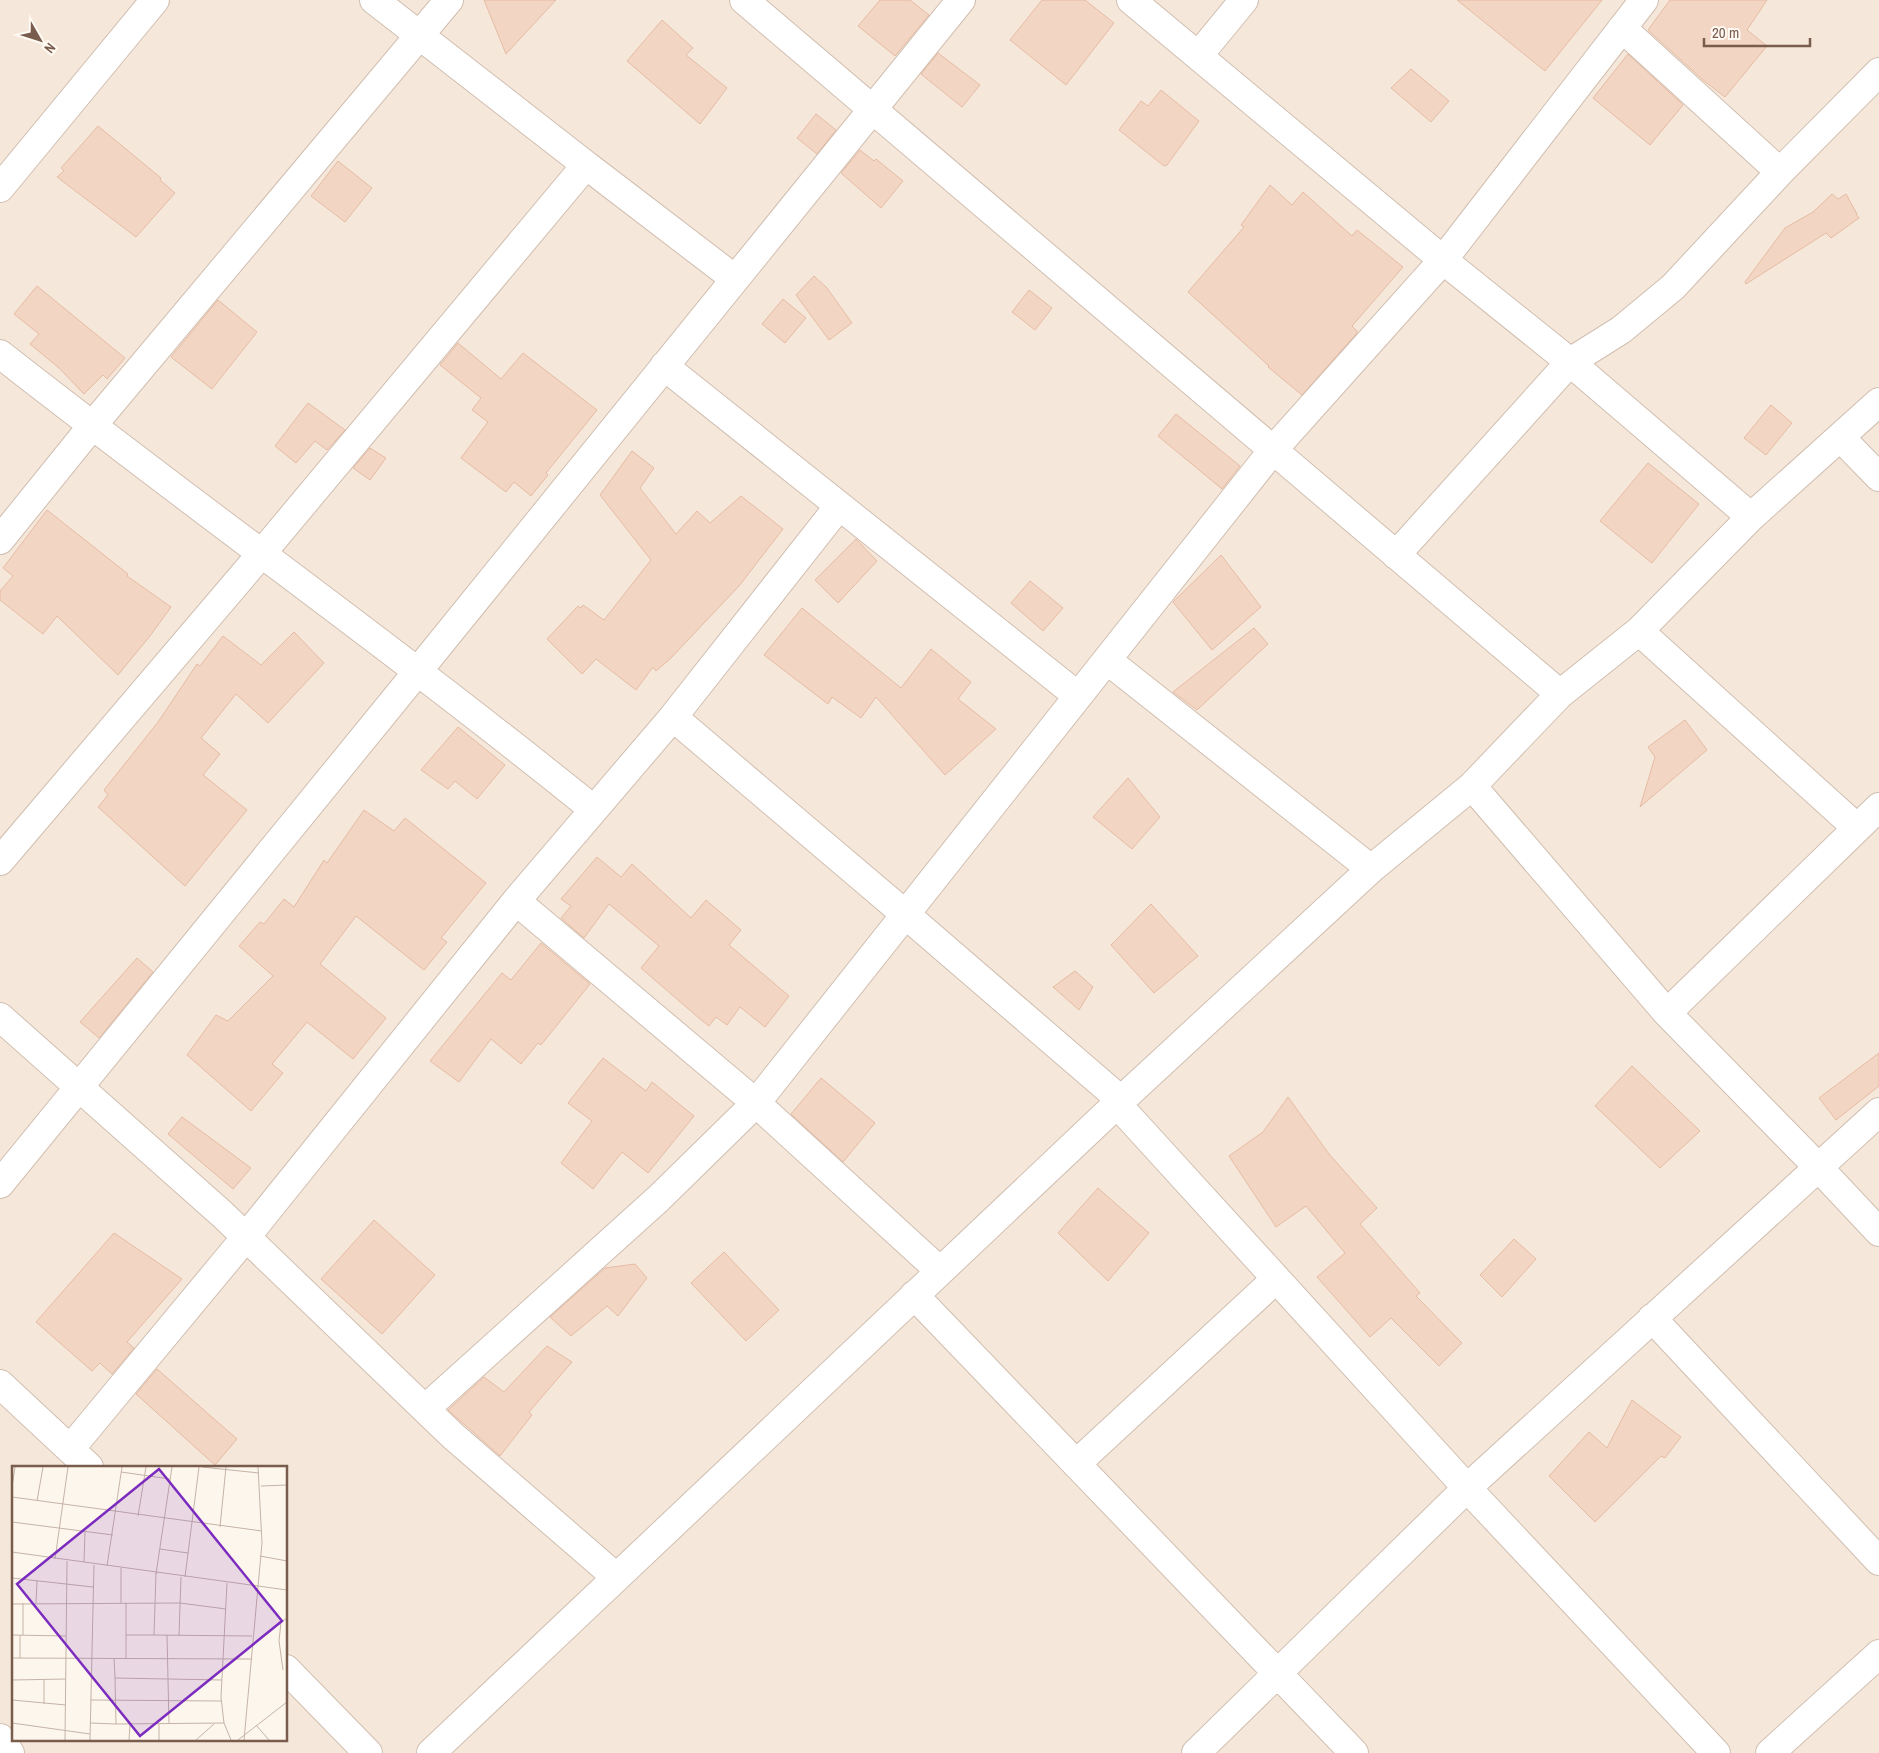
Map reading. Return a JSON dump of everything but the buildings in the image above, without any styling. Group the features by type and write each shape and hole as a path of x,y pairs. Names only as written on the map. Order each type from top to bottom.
{"street":[{"path":"0,188 155,0"},
{"path":"374,0 735,279"},
{"path":"0,540 92,426 449,0"},
{"path":"744,0 1560,694"},
{"path":"0,1184 961,0"},
{"path":"1131,0 1443,260 1570,362 1751,517"},
{"path":"1198,56 1244,0"},
{"path":"425,1409 658,1199 756,1103 1273,450 1443,260 1644,0"},
{"path":"1622,28 1780,172"},
{"path":"1396,554 1570,362 1620,330 1672,287 1780,172 1879,72"},
{"path":"0,861 262,553 586,165"},
{"path":"0,354 92,426 418,671 593,809"},
{"path":"664,366 1078,696"},
{"path":"431,1753 1119,1102 1370,869 1472,786 1560,694 1639,631 1751,517 1879,402"},
{"path":"1840,437 1879,477"},
{"path":"0,1384 80,1457 246,1237 516,901 673,718 839,506"},
{"path":"1639,631 1857,828"},
{"path":"1107,660 1370,869"},
{"path":"673,718 906,914 1119,1102 1276,1279 1466,1488 1716,1753"},
{"path":"1472,786 1667,1013 1879,1232"},
{"path":"1667,1013 1879,807"},
{"path":"516,901 756,1103 940,1271"},
{"path":"0,1016 246,1237 453,1436 616,1577"},
{"path":"1196,1753 1466,1488 1879,1112"},
{"path":"1076,1464 1276,1279"},
{"path":"914,1296 1354,1753"},
{"path":"1652,1318 1879,1561"},
{"path":"1770,1753 1879,1654"},
{"path":"288,1671 368,1753"},
{"path":"0,1738 10,1753"}],"shaded area":[{"path":"0,0 1879,0 1879,1753 0,1753"}]}
